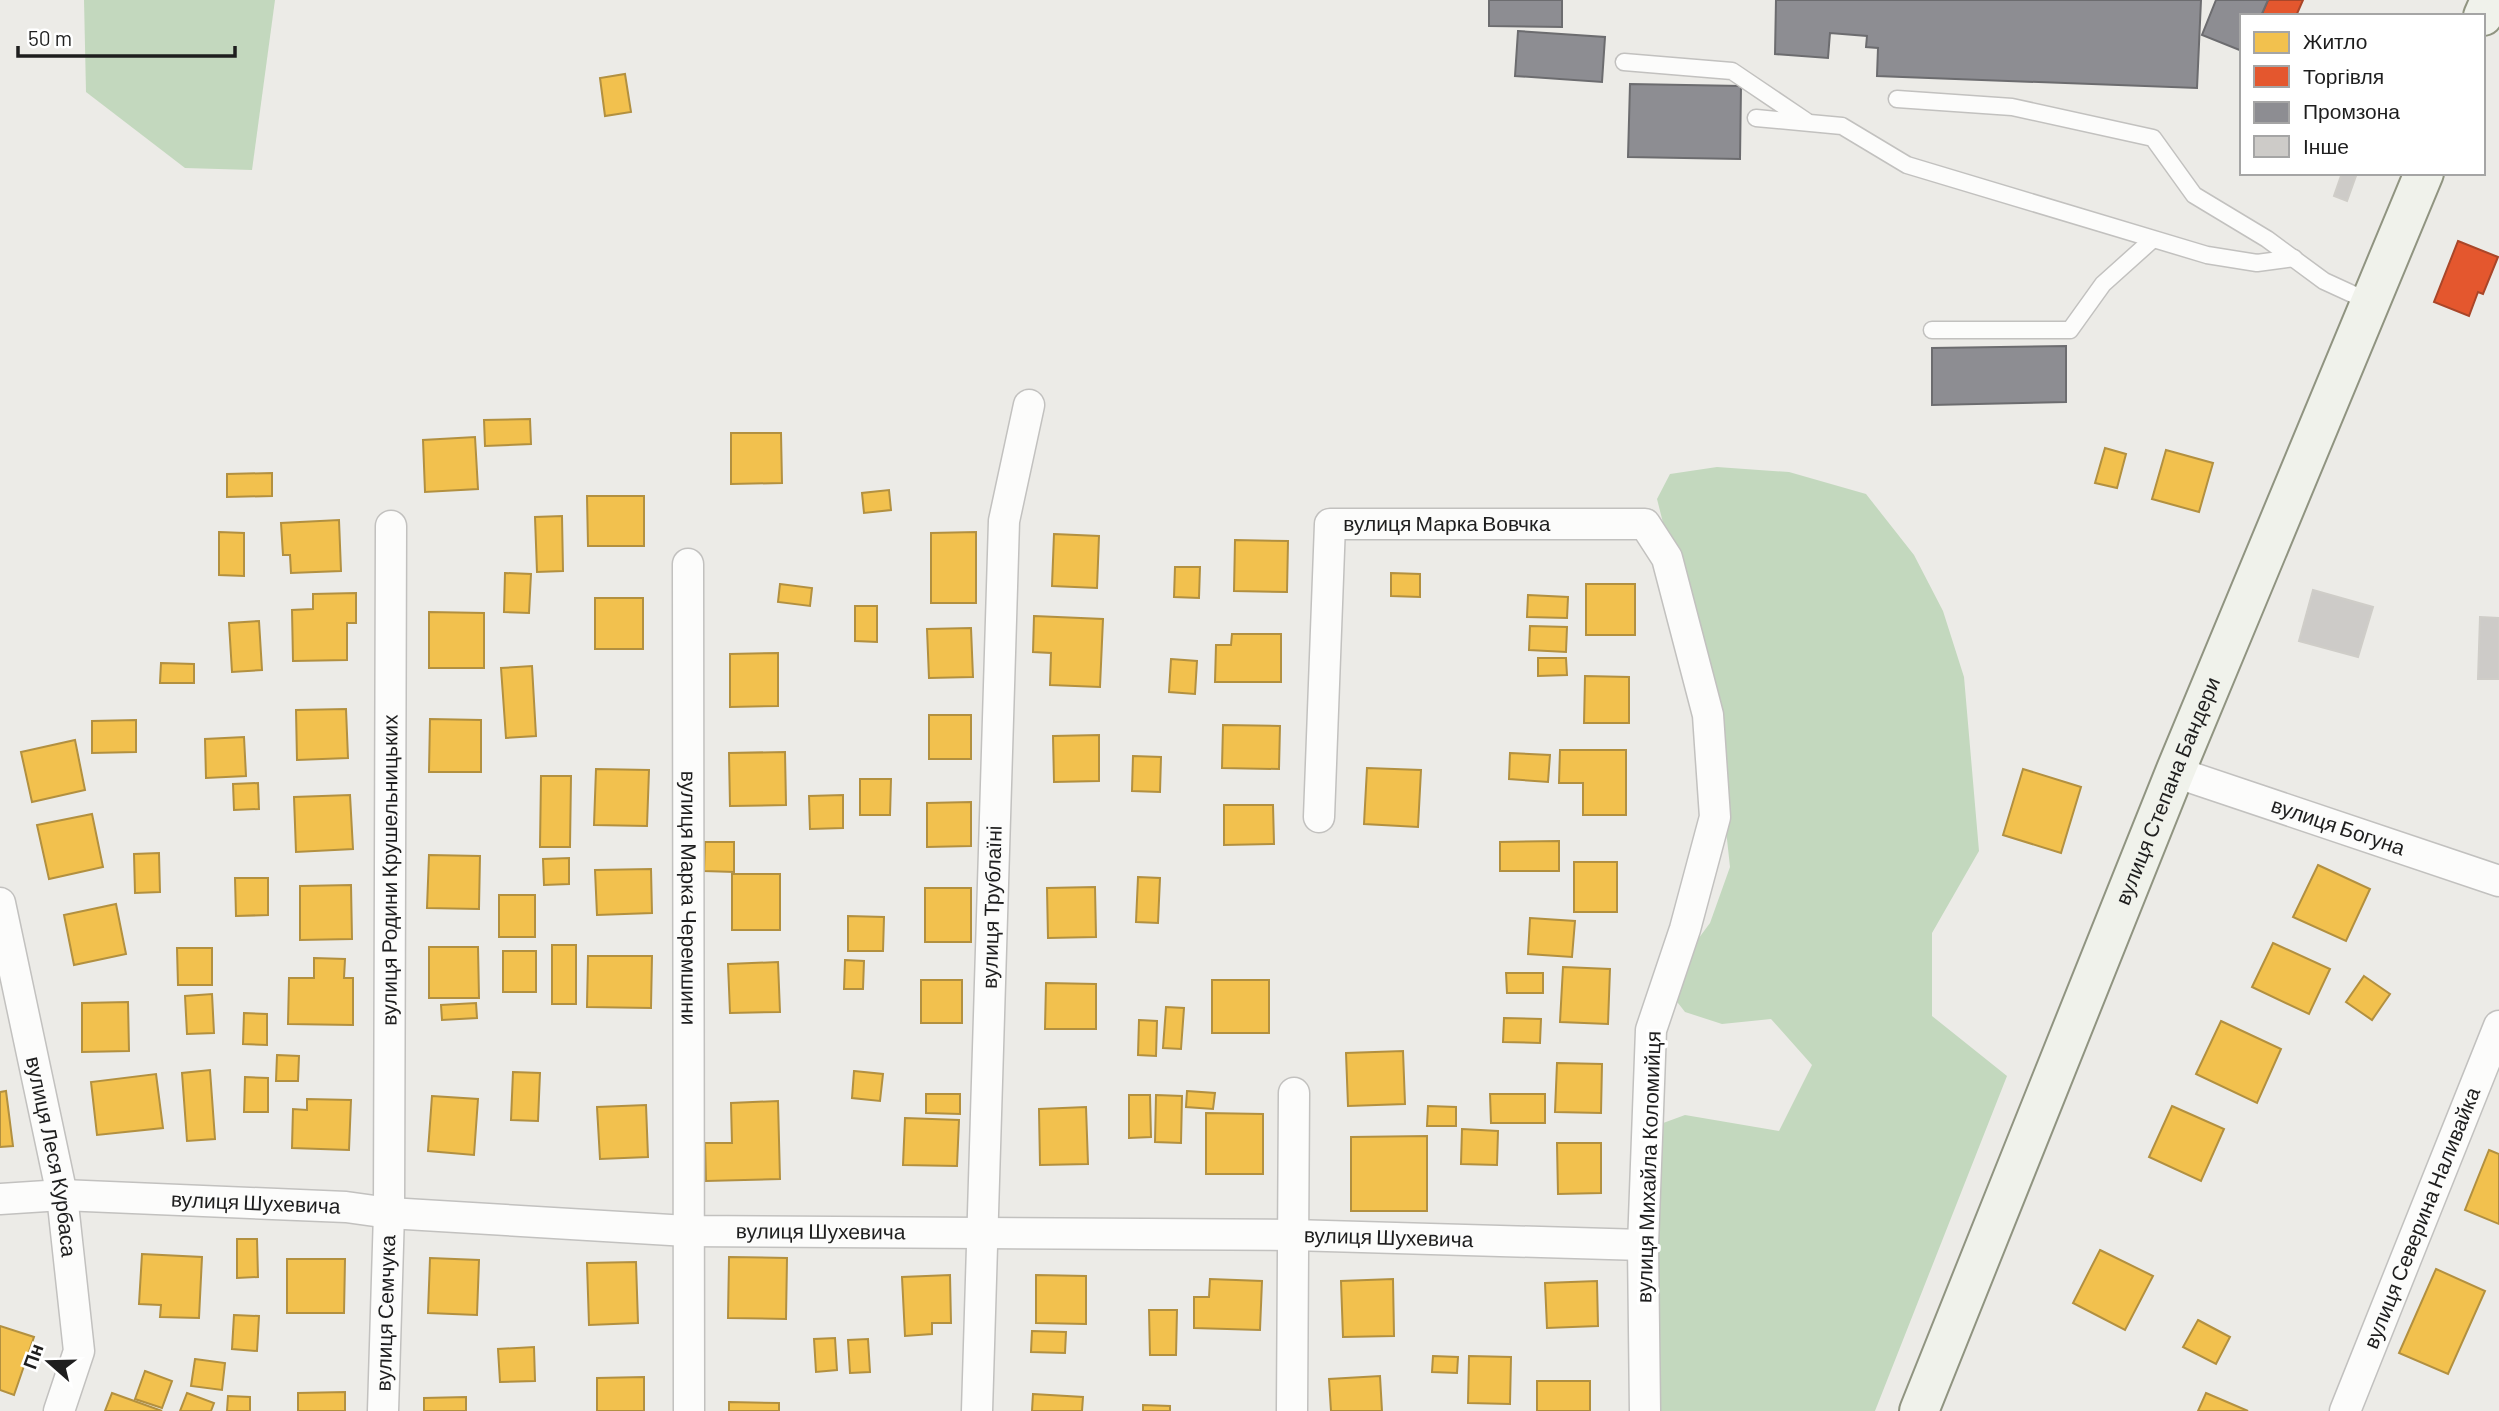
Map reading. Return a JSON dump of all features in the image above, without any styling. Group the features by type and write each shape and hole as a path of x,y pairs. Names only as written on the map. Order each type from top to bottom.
{"main road":[{"name":"вулиця Степана Бандери","path":"1919,1411 2175,772 2423,175"}],"street":[{"name":"вулиця Трублаїні","path":"977,1411 980,1233 1004,521 1029,405"},
{"name":"вулиця Марка Вовчка","path":"1319,817 1330,524 1646,524"},
{"name":"вулиця Михайла Коломийця","path":"1645,1411 1643,1245 1651,1030 1685,929 1715,817 1708,715 1667,558 1646,524"},
{"name":"вулиця Родини Крушельницьких","path":"389,1213 391,526"},
{"name":"вулиця Марка Черемшини","path":"688,564 689,1411"},
{"name":"вулиця Богуна","path":"2175,772 2499,881"},
{"name":"вулиця Леся Курбаса","path":"0,904 62,1195 79,1351 58,1411"},
{"name":"вулиця Северина Наливайка","path":"2345,1411 2499,1026"},
{"path":"1292,1411 1294,1093"},
{"name":"вулиця Шухевича","path":"0,1199 62,1195 346,1208 687,1231 1292,1236 1643,1245"},
{"name":"вулиця Семчука","path":"383,1411 389,1213"}],"lane":[{"path":"1624,62 1732,71 1809,123"},
{"path":"1897,99 2012,107 2153,138 2194,195 2294,258 2324,281 2372,303"},
{"path":"1756,118 1842,126 1906,165 2207,256 2257,263 2294,258"},
{"path":"1931,330 2070,330 2104,284 2152,240"}],"green space":[{"path":"84,0 275,0 252,170 185,168 86,92"},
{"path":"1717,467 1789,472 1866,494 1914,555 1943,611 1964,677 1979,851 1932,933 1932,1016 2007,1076 1875,1411 1653,1411 1655,1126 1685,1115 1779,1131 1812,1065 1771,1019 1722,1024 1685,1012 1664,985 1710,923 1730,867 1715,728 1657,499 1670,474"}],"building: Житло":[{"path":"625,74 631,112 605,116 600,78"},
{"path":"530,419 531,444 485,446 484,420"},
{"path":"731,433 781,433 782,483 731,484"},
{"path":"475,437 478,489 425,492 423,440"},
{"path":"2105,448 2126,454 2117,488 2095,483"},
{"path":"2166,450 2213,463 2199,512 2152,499"},
{"path":"272,473 272,496 227,497 227,474"},
{"path":"889,490 891,510 864,513 862,493"},
{"path":"587,496 644,496 644,546 588,546"},
{"path":"562,516 563,571 537,572 535,517"},
{"path":"339,520 341,571 291,573 290,555 283,555 281,523"},
{"path":"219,532 244,533 244,576 219,575"},
{"path":"976,532 976,603 931,603 931,533"},
{"path":"1054,534 1099,536 1097,588 1052,586"},
{"path":"1235,540 1288,541 1287,592 1234,591"},
{"path":"1175,567 1200,567 1199,598 1174,597"},
{"path":"505,573 531,574 529,613 504,612"},
{"path":"1391,573 1420,574 1420,597 1391,596"},
{"path":"780,584 812,588 810,606 778,602"},
{"path":"1586,584 1635,584 1635,635 1586,635"},
{"path":"356,593 356,623 347,623 347,660 293,661 292,610 313,609 313,594"},
{"path":"1528,595 1568,597 1567,618 1527,617"},
{"path":"595,598 643,598 643,649 595,649"},
{"path":"855,606 877,606 877,642 855,641"},
{"path":"429,612 484,613 484,668 429,668"},
{"path":"1034,616 1103,619 1100,687 1050,685 1051,653 1033,652"},
{"path":"259,621 262,670 232,672 229,623"},
{"path":"1530,626 1567,627 1566,652 1529,650"},
{"path":"971,628 973,677 929,678 927,629"},
{"path":"1232,634 1281,634 1281,682 1215,682 1216,645 1231,645"},
{"path":"778,653 778,706 730,707 730,654"},
{"path":"1538,658 1566,658 1567,675 1538,676"},
{"path":"1171,659 1197,661 1195,694 1169,692"},
{"path":"161,663 194,664 194,683 160,683"},
{"path":"532,666 536,736 506,738 501,668"},
{"path":"1585,676 1629,677 1629,723 1584,723"},
{"path":"346,709 348,758 297,760 296,710"},
{"path":"929,715 971,715 971,759 929,759"},
{"path":"430,719 481,720 481,772 429,772"},
{"path":"136,720 136,752 92,753 92,721"},
{"path":"1223,725 1280,726 1279,769 1222,768"},
{"path":"1099,735 1099,781 1054,782 1053,736"},
{"path":"244,737 246,776 206,778 205,739"},
{"path":"75,740 85,790 32,802 21,752"},
{"path":"1560,750 1626,750 1626,815 1583,815 1583,783 1559,783"},
{"path":"785,752 786,805 730,806 729,753"},
{"path":"1510,753 1550,755 1548,782 1509,779"},
{"path":"1133,756 1161,757 1160,792 1132,791"},
{"path":"1367,768 1421,770 1418,827 1364,824"},
{"path":"596,769 649,770 647,826 594,825"},
{"path":"2023,769 2081,787 2061,853 2003,835"},
{"path":"541,776 571,776 570,847 540,847"},
{"path":"860,779 891,779 890,815 860,815"},
{"path":"258,783 259,809 234,810 233,784"},
{"path":"350,795 353,849 296,852 294,797"},
{"path":"843,795 843,828 810,829 809,796"},
{"path":"971,802 971,846 927,847 927,803"},
{"path":"1224,805 1273,805 1274,844 1224,845"},
{"path":"92,814 103,867 49,879 37,825"},
{"path":"1559,841 1559,871 1500,871 1500,842"},
{"path":"705,842 734,842 734,872 704,871"},
{"path":"159,853 160,892 135,893 134,854"},
{"path":"429,855 480,856 479,909 427,908"},
{"path":"569,858 569,884 544,885 543,859"},
{"path":"1574,862 1617,862 1617,912 1574,912"},
{"path":"2318,865 2370,889 2346,941 2293,917"},
{"path":"651,869 652,913 597,915 595,870"},
{"path":"732,874 780,874 780,930 732,930"},
{"path":"1138,877 1160,878 1158,923 1136,922"},
{"path":"235,878 268,878 268,915 236,916"},
{"path":"351,885 352,939 300,940 300,886"},
{"path":"1095,887 1096,937 1048,938 1047,888"},
{"path":"925,888 971,888 971,942 925,942"},
{"path":"499,895 535,895 535,937 499,937"},
{"path":"116,904 126,954 74,965 64,915"},
{"path":"848,916 884,917 883,951 848,951"},
{"path":"1530,918 1575,921 1572,957 1528,954"},
{"path":"2273,943 2330,969 2309,1014 2252,987"},
{"path":"552,945 576,945 576,1004 552,1004"},
{"path":"429,947 478,947 479,998 429,998"},
{"path":"177,948 212,948 212,985 178,985"},
{"path":"503,951 536,951 536,992 503,992"},
{"path":"588,956 652,956 651,1008 587,1007"},
{"path":"314,958 345,959 344,978 353,978 353,1025 288,1024 289,978 314,978"},
{"path":"845,960 864,961 863,989 844,989"},
{"path":"778,962 780,1012 730,1013 728,964"},
{"path":"1563,967 1610,969 1608,1024 1560,1022"},
{"path":"1506,973 1543,973 1543,993 1507,993"},
{"path":"2364,976 2390,994 2372,1020 2346,1002"},
{"path":"921,980 962,980 962,1023 921,1023"},
{"path":"1212,980 1269,980 1269,1033 1212,1033"},
{"path":"1046,983 1096,984 1096,1029 1045,1029"},
{"path":"212,994 214,1033 187,1034 185,996"},
{"path":"128,1002 129,1051 82,1052 82,1003"},
{"path":"476,1003 477,1018 442,1020 441,1005"},
{"path":"1166,1007 1184,1008 1181,1049 1163,1048"},
{"path":"244,1013 267,1014 267,1045 243,1044"},
{"path":"1504,1018 1541,1019 1540,1043 1503,1042"},
{"path":"1139,1020 1157,1021 1156,1056 1138,1055"},
{"path":"2221,1021 2281,1049 2257,1103 2196,1074"},
{"path":"1403,1051 1405,1104 1348,1106 1346,1053"},
{"path":"277,1055 299,1056 298,1081 276,1081"},
{"path":"1557,1063 1602,1064 1601,1113 1555,1112"},
{"path":"210,1070 215,1139 187,1141 182,1073"},
{"path":"854,1071 883,1074 880,1101 852,1098"},
{"path":"513,1072 540,1073 538,1121 511,1120"},
{"path":"156,1074 163,1128 97,1135 91,1082"},
{"path":"245,1077 268,1078 268,1112 244,1112"},
{"path":"6,1091 13,1146 0,1147 0,1092"},
{"path":"1187,1091 1215,1093 1213,1109 1186,1107"},
{"path":"926,1094 960,1094 960,1114 926,1113"},
{"path":"1490,1094 1545,1094 1545,1123 1491,1123"},
{"path":"1129,1095 1150,1095 1151,1137 1129,1138"},
{"path":"1156,1095 1182,1096 1181,1143 1155,1142"},
{"path":"432,1096 478,1099 474,1155 428,1151"},
{"path":"307,1099 351,1100 349,1150 292,1148 293,1109 307,1110"},
{"path":"778,1101 780,1179 706,1181 705,1143 732,1143 731,1103"},
{"path":"646,1105 648,1157 600,1159 597,1107"},
{"path":"1428,1106 1456,1107 1456,1126 1427,1126"},
{"path":"2172,1106 2224,1129 2201,1181 2149,1157"},
{"path":"1086,1107 1088,1164 1040,1165 1039,1109"},
{"path":"1206,1113 1263,1114 1263,1174 1206,1174"},
{"path":"905,1118 959,1120 957,1166 903,1165"},
{"path":"1462,1129 1498,1131 1497,1165 1461,1164"},
{"path":"1427,1136 1427,1211 1351,1211 1351,1137"},
{"path":"1557,1143 1601,1143 1601,1193 1558,1194"},
{"path":"2489,1150 2499,1154 2499,1224 2465,1210"},
{"path":"237,1239 257,1239 258,1277 237,1278"},
{"path":"2100,1250 2153,1276 2125,1330 2073,1303"},
{"path":"142,1254 202,1257 199,1318 160,1317 161,1305 139,1304"},
{"path":"729,1257 787,1258 786,1319 728,1318"},
{"path":"430,1258 479,1260 477,1315 428,1313"},
{"path":"287,1259 345,1259 344,1313 287,1313"},
{"path":"636,1262 638,1323 589,1325 587,1263"},
{"path":"2436,1269 2485,1291 2448,1374 2399,1353"},
{"path":"950,1275 951,1323 932,1323 932,1334 905,1336 902,1277"},
{"path":"1036,1275 1086,1276 1086,1324 1036,1323"},
{"path":"1210,1279 1262,1281 1260,1330 1194,1328 1194,1297 1209,1297"},
{"path":"1393,1279 1394,1336 1343,1337 1341,1281"},
{"path":"1597,1281 1598,1326 1547,1328 1545,1283"},
{"path":"1149,1310 1177,1310 1176,1355 1150,1355"},
{"path":"234,1315 259,1316 257,1351 232,1349"},
{"path":"2198,1320 2230,1337 2216,1364 2183,1347"},
{"path":"0,1326 34,1337 14,1395 0,1390"},
{"path":"1032,1331 1066,1332 1065,1353 1031,1352"},
{"path":"835,1338 837,1370 816,1372 814,1339"},
{"path":"868,1339 870,1372 850,1373 848,1340"},
{"path":"534,1347 535,1381 500,1382 498,1349"},
{"path":"1433,1356 1458,1357 1457,1373 1432,1372"},
{"path":"1469,1356 1511,1357 1510,1404 1468,1403"},
{"path":"195,1359 225,1363 222,1390 191,1386"},
{"path":"145,1371 172,1381 162,1408 135,1399"},
{"path":"1380,1376 1382,1411 1331,1411 1329,1379"},
{"path":"644,1377 644,1411 597,1411 597,1378"},
{"path":"1537,1381 1590,1381 1590,1411 1537,1411"},
{"path":"345,1392 345,1411 298,1411 298,1393"},
{"path":"112,1393 162,1411 105,1411"},
{"path":"187,1393 214,1403 211,1411 180,1411"},
{"path":"2206,1393 2248,1411 2198,1411"},
{"path":"1033,1394 1083,1397 1082,1411 1032,1411"},
{"path":"228,1396 250,1397 250,1411 227,1411"},
{"path":"466,1397 466,1411 424,1411 424,1398"},
{"path":"729,1402 779,1403 779,1411 729,1411"},
{"path":"1143,1405 1170,1406 1170,1411 1143,1411"}],"building: Торгівля":[{"path":"2268,0 2303,0 2297,14 2262,14"},
{"path":"2458,241 2498,257 2483,294 2478,292 2469,316 2434,302"}],"building: Промзона":[{"path":"1489,0 1562,0 1562,27 1489,26"},
{"path":"1776,0 2201,0 2197,88 1877,76 1878,48 1866,47 1867,36 1830,33 1828,58 1775,54"},
{"path":"2216,0 2268,0 2262,14 2240,14 2240,50 2202,35"},
{"path":"1518,31 1605,37 1602,82 1515,76"},
{"path":"1630,84 1741,86 1740,159 1628,157"},
{"path":"2066,346 2066,402 1932,405 1932,348"}],"building: Інше":[{"path":"2341,175 2356,175 2347,201 2334,196"},
{"path":"2313,590 2373,607 2358,657 2299,641"},
{"path":"2480,617 2499,618 2499,679 2478,679"}]}
